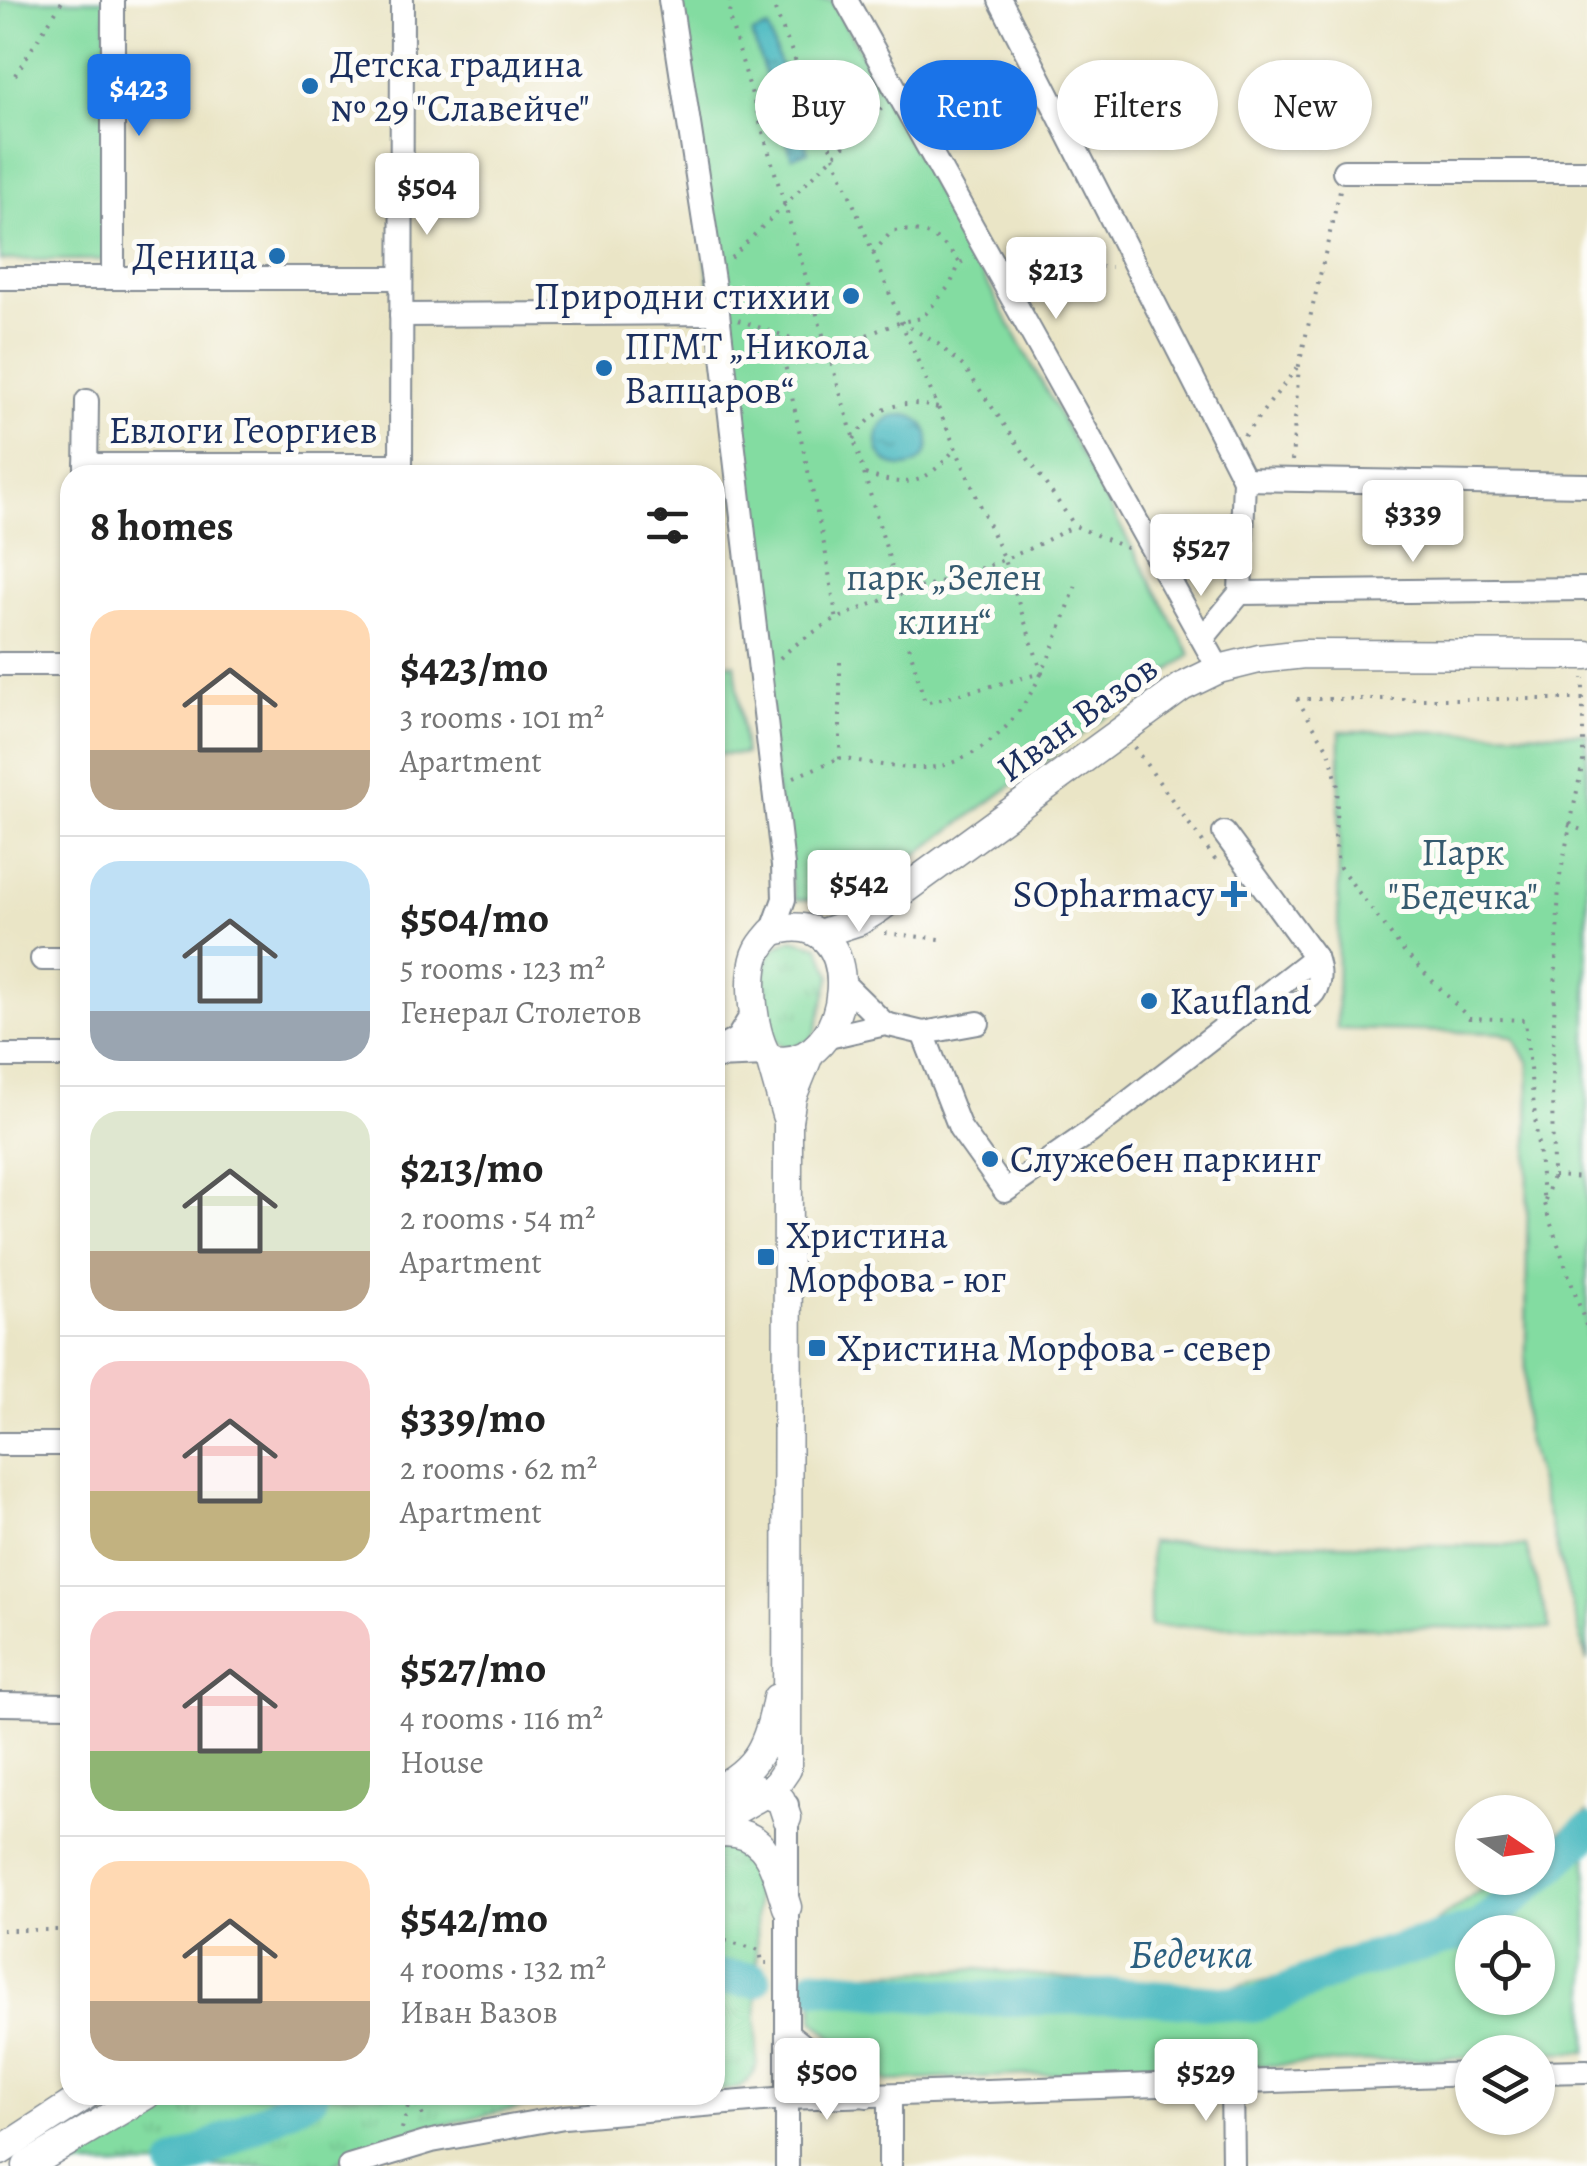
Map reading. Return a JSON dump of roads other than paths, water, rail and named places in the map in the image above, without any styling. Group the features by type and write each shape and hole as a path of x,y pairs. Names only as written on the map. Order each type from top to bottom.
{"main road":[{"name":"Иван Вазов","path":"842,977 870,920 1149,708 1219,669 1304,654 1585,655"},
{"name":"Иван Вазов","path":"815,932 870,920"},
{"path":"725,1816 768,1792 787,1769 788,1121 792,1097 836,1010 842,977 831,945 815,932 794,927 772,932 757,952 753,966 754,1011 788,1121"},
{"path":"768,1057 790,1061 816,1047"},
{"path":"725,1784 752,1766 769,1732 788,1632"},
{"path":"725,1788 768,1792 780,1800 787,1818"},
{"path":"725,1832 738,1832 764,1848 787,1907"},
{"path":"0,2151 71,2105"},
{"path":"27,2166 129,2105"}],"street":[{"path":"112,0 113,278"},
{"path":"400,465 402,0"},
{"path":"670,0 718,313 783,866 784,899 772,932"},
{"path":"846,0 1219,669"},
{"path":"1000,0 1244,480 1240,594 1202,638"},
{"path":"1344,171 1587,171"},
{"path":"0,278 401,278"},
{"path":"401,314 718,313"},
{"path":"86,465 87,401"},
{"path":"1244,480 1587,485"},
{"path":"1240,594 1587,589"},
{"path":"0,664 60,664"},
{"path":"923,1033 960,1128 1005,1191 1090,1132 1260,1000 1281,1007 1301,1003 1317,989 1321,974 1315,958 1224,833"},
{"path":"783,866 794,898 815,932"},
{"path":"42,959 60,959"},
{"path":"842,977 886,1024"},
{"path":"725,1047 737,1039 754,1011"},
{"path":"816,1047 886,1024 923,1033 978,1023"},
{"path":"725,1055 768,1057"},
{"path":"0,1056 60,1056"},
{"path":"0,1444 60,1444"},
{"path":"0,1704 60,1704"},
{"path":"787,1769 787,2166"},
{"path":"787,2027 878,2096 890,2166"},
{"path":"1555,2071 1587,2070"},
{"path":"725,2103 1455,2075"},
{"path":"1232,2082 1232,2166"},
{"path":"349,2166 432,2141 564,2117 705,2105"}],"water":[{"path":"768,28 778,60 760,60 752,34"},
{"path":"790,150 807,150 808,152 792,157"},
{"path":"903,415 922,422 929,441 922,460 903,467 884,460 877,441 884,422"}],"waterway":[{"name":"Бедечка","path":"1555,1861 1587,1832"},
{"name":"Бедечка","path":"815,1985 975,1999 1130,1996 1254,2005 1347,1965 1480,1928 1517,1895"},
{"name":"Бедечка","path":"725,1978 754,1980"},
{"name":"Бедечка","path":"176,2166 292,2105"}],"place":[{"name":"Детска градина № 29 \"Славейче\"","path":"310,86"},
{"name":"Деница","path":"277,256"},
{"name":"Природни стихии","path":"851,296"},
{"name":"ПГМТ „Никола Вапцаров“","path":"604,368"},
{"name":"SOpharmacy","path":"1234,894"},
{"name":"Kaufland","path":"1149,1001"},
{"name":"Служебен паркинг","path":"990,1159"},
{"name":"Христина Морфова - юг","path":"766,1257"},
{"name":"Христина Морфова - север","path":"817,1348"}],"park label":[{"name":"парк „Зелен клин“","path":"944,599"},
{"name":"Парк \"Бедечка\"","path":"1463,874"}]}
